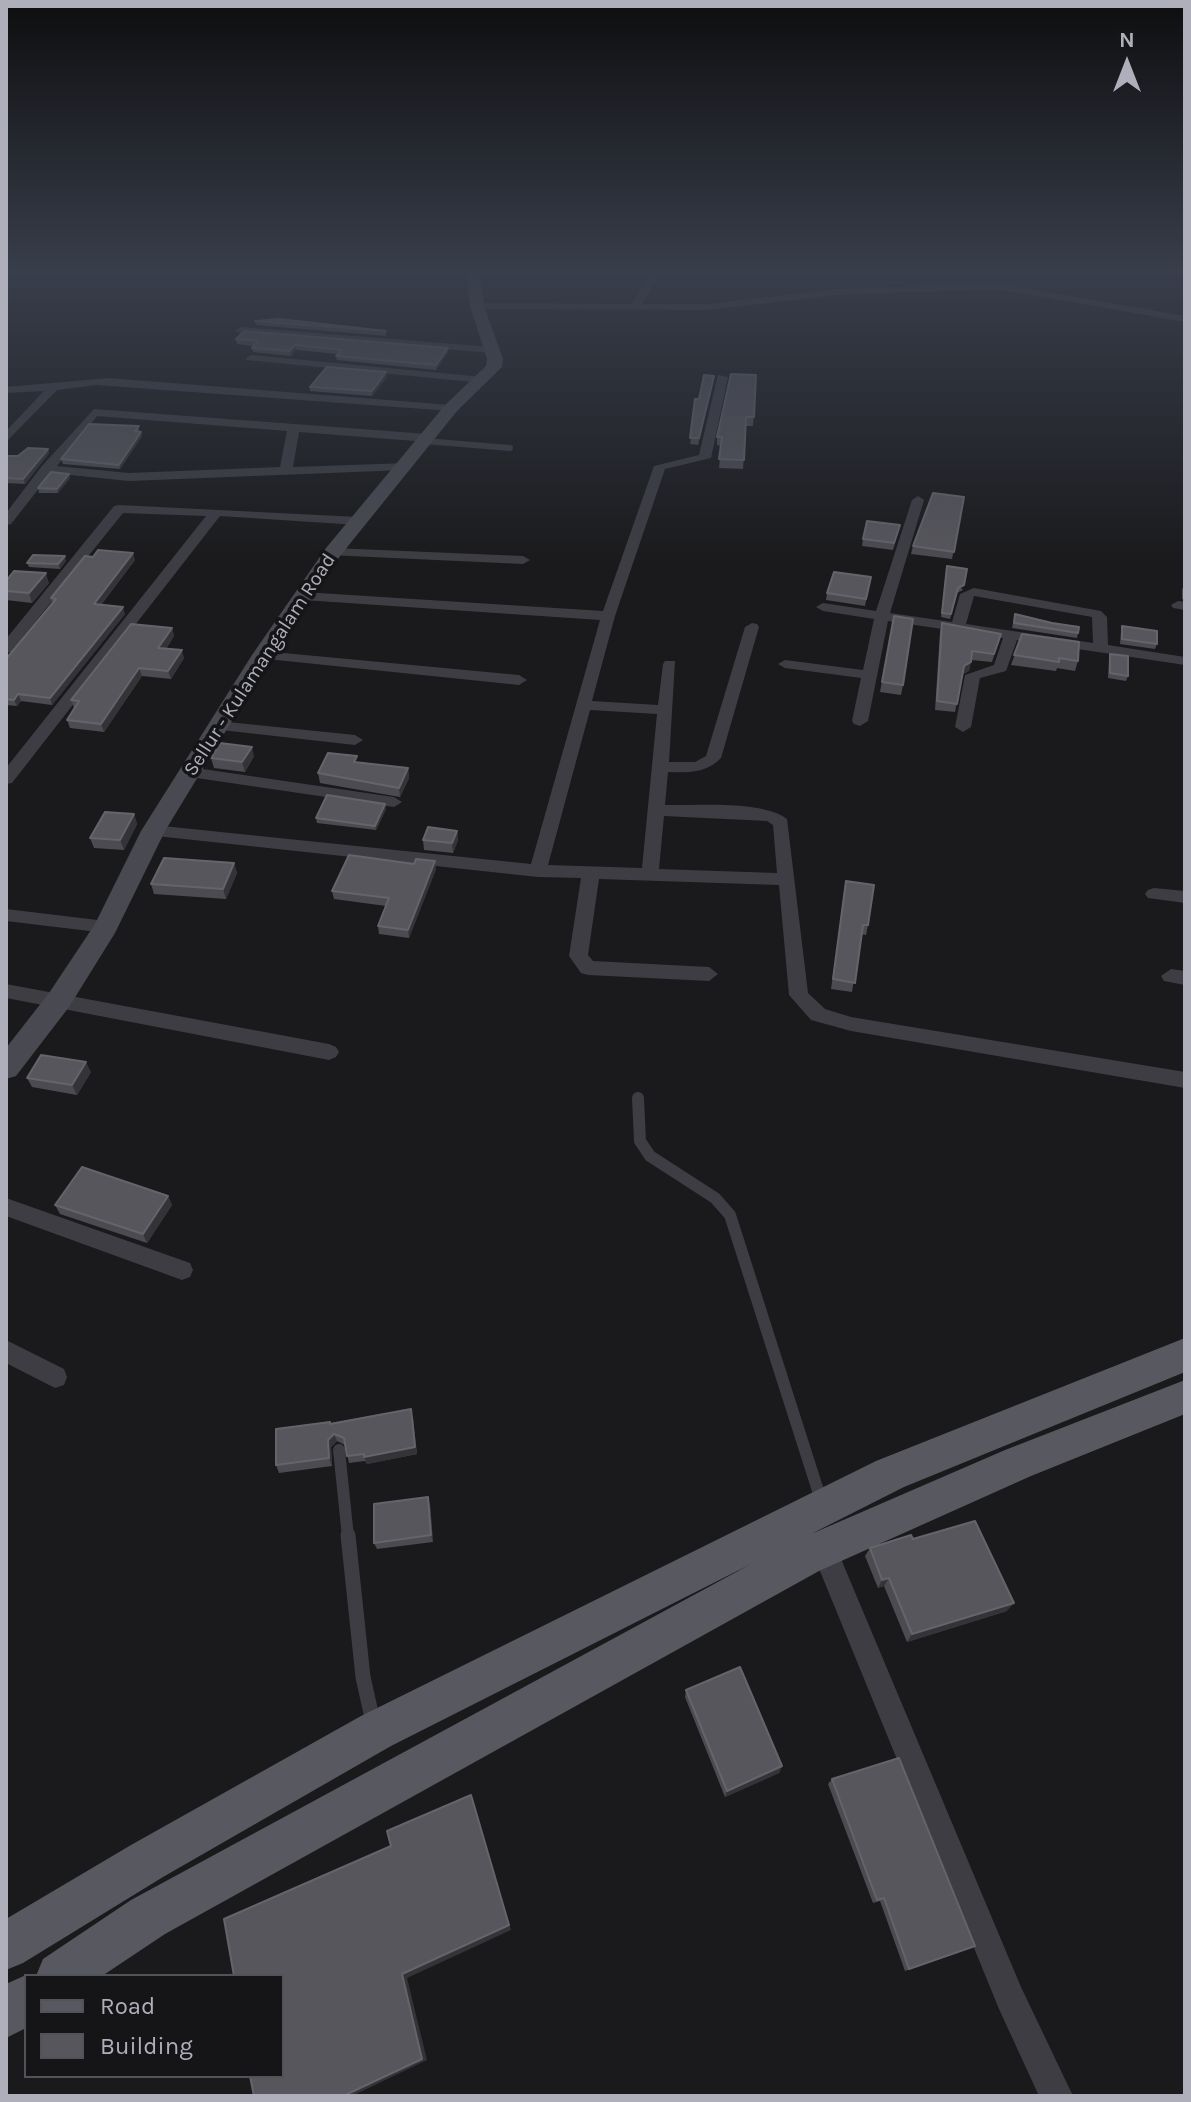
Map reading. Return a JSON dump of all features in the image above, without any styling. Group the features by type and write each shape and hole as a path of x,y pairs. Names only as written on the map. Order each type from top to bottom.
{"main road":[{"path":"483,380 491,371"},
{"name":"Sellur - Kulamangalam Road","path":"6,1068 59,1000 106,927 153,831 262,655 333,552 451,408 483,380"},
{"path":"63,1974 148,1917 827,1522 890,1474 1185,1355"},
{"path":"6,1946 147,1861 372,1716 827,1522 1018,1463 1185,1397"},
{"path":"6,2013 24,2000"}],"street":[{"path":"310,375 314,371"},
{"path":"435,371 483,380"},
{"path":"538,871 608,616 660,466 705,458 722,377"},
{"path":"6,390 52,389 78,382 109,381 451,408"},
{"path":"292,394 301,385"},
{"path":"6,438 52,389"},
{"path":"6,521 94,412 427,439"},
{"path":"286,470 294,427"},
{"path":"46,469 115,477 404,466"},
{"path":"860,721 882,615 918,500"},
{"path":"6,649 12,634 58,575 119,509 358,521"},
{"path":"6,779 216,512"},
{"path":"333,552 523,560"},
{"path":"958,627 967,594 974,592 1096,614 1100,617 1101,649"},
{"path":"303,596 608,616"},
{"path":"823,607 1185,661"},
{"path":"662,767 695,768 706,765 713,758 752,627"},
{"path":"963,727 973,675 1001,668 1011,637"},
{"path":"262,655 519,680"},
{"path":"650,875 670,664"},
{"path":"785,664 869,675"},
{"path":"584,705 666,710"},
{"path":"218,726 355,740"},
{"path":"189,772 394,802"},
{"path":"658,810 772,816 781,823 799,995 818,1015 851,1024 1185,1080"},
{"path":"153,831 538,871 787,879"},
{"path":"591,873 578,956 582,963 588,968 709,974"},
{"path":"1154,894 1185,897"},
{"path":"6,915 106,927"},
{"path":"6,991 329,1052"},
{"path":"6,1207 182,1270"},
{"path":"6,1351 55,1377"},
{"path":"827,1522 1010,1998 1056,2096"}],"lane":[{"path":"427,439 510,448"},
{"path":"638,1098 640,1141 650,1156 715,1198 730,1215 827,1522"},
{"path":"339,1450 363,1677 372,1716"}],"building":[{"path":"324,371 386,372 372,391 310,387"},
{"path":"731,374 756,375 754,417 746,417 744,460 719,459 722,437 717,437"},
{"path":"704,375 714,376 699,438 690,438 695,399 699,399"},
{"path":"89,424 139,426 135,431 141,432 119,465 61,459"},
{"path":"28,448 48,449 23,479 6,478 6,456 18,456"},
{"path":"51,472 69,474 57,489 38,488"},
{"path":"933,493 964,497 954,552 913,546"},
{"path":"867,521 900,525 894,543 863,539"},
{"path":"98,550 133,553 94,604 123,607 50,698 18,694 14,700 6,699 6,659 56,599 51,598 85,556 93,557"},
{"path":"33,555 65,556 58,564 27,563"},
{"path":"947,566 967,569 964,585 958,588 951,614 942,613"},
{"path":"14,571 46,573 29,593 6,591 6,581"},
{"path":"834,572 871,577 866,599 827,593"},
{"path":"1015,614 1079,627 1078,633 1014,623"},
{"path":"894,616 913,619 903,685 882,682"},
{"path":"942,623 1001,634 994,654 972,651 971,662 964,666 957,704 937,701"},
{"path":"131,624 172,628 158,648 182,650 168,671 139,668 101,724 67,720 79,701 71,700"},
{"path":"1122,626 1157,631 1157,644 1122,639"},
{"path":"1022,634 1079,642 1078,661 1059,658 1059,662 1014,655"},
{"path":"1110,654 1128,656 1128,676 1110,673"},
{"path":"220,743 252,747 242,762 211,758"},
{"path":"328,753 357,756 354,762 408,768 399,788 318,773"},
{"path":"327,795 385,804 375,826 316,818"},
{"path":"105,812 134,814 120,840 90,838"},
{"path":"428,827 457,831 452,843 423,840"},
{"path":"349,855 414,864 416,859 435,861 408,930 378,926 389,898 332,891"},
{"path":"164,858 234,863 223,889 151,884"},
{"path":"846,881 874,885 868,925 863,925 855,983 833,979"},
{"path":"41,1055 86,1062 72,1085 27,1078"},
{"path":"82,1167 168,1196 143,1234 55,1205"},
{"path":"411,1409 415,1447 364,1457 364,1454 347,1456 344,1438 334,1434 328,1440 329,1458 276,1465 276,1429 330,1424"},
{"path":"428,1497 431,1535 374,1543 374,1504"},
{"path":"975,1521 1014,1603 912,1634 889,1578 882,1580 870,1548"},
{"path":"740,1667 782,1766 727,1791 686,1690"},
{"path":"899,1758 975,1946 909,1969 884,1898 877,1900 832,1779"},
{"path":"471,1795 509,1925 402,1974 422,2059 343,2096 254,2096 250,2078 284,2078 284,1974 234,1974 224,1919 391,1846 387,1831"}]}
